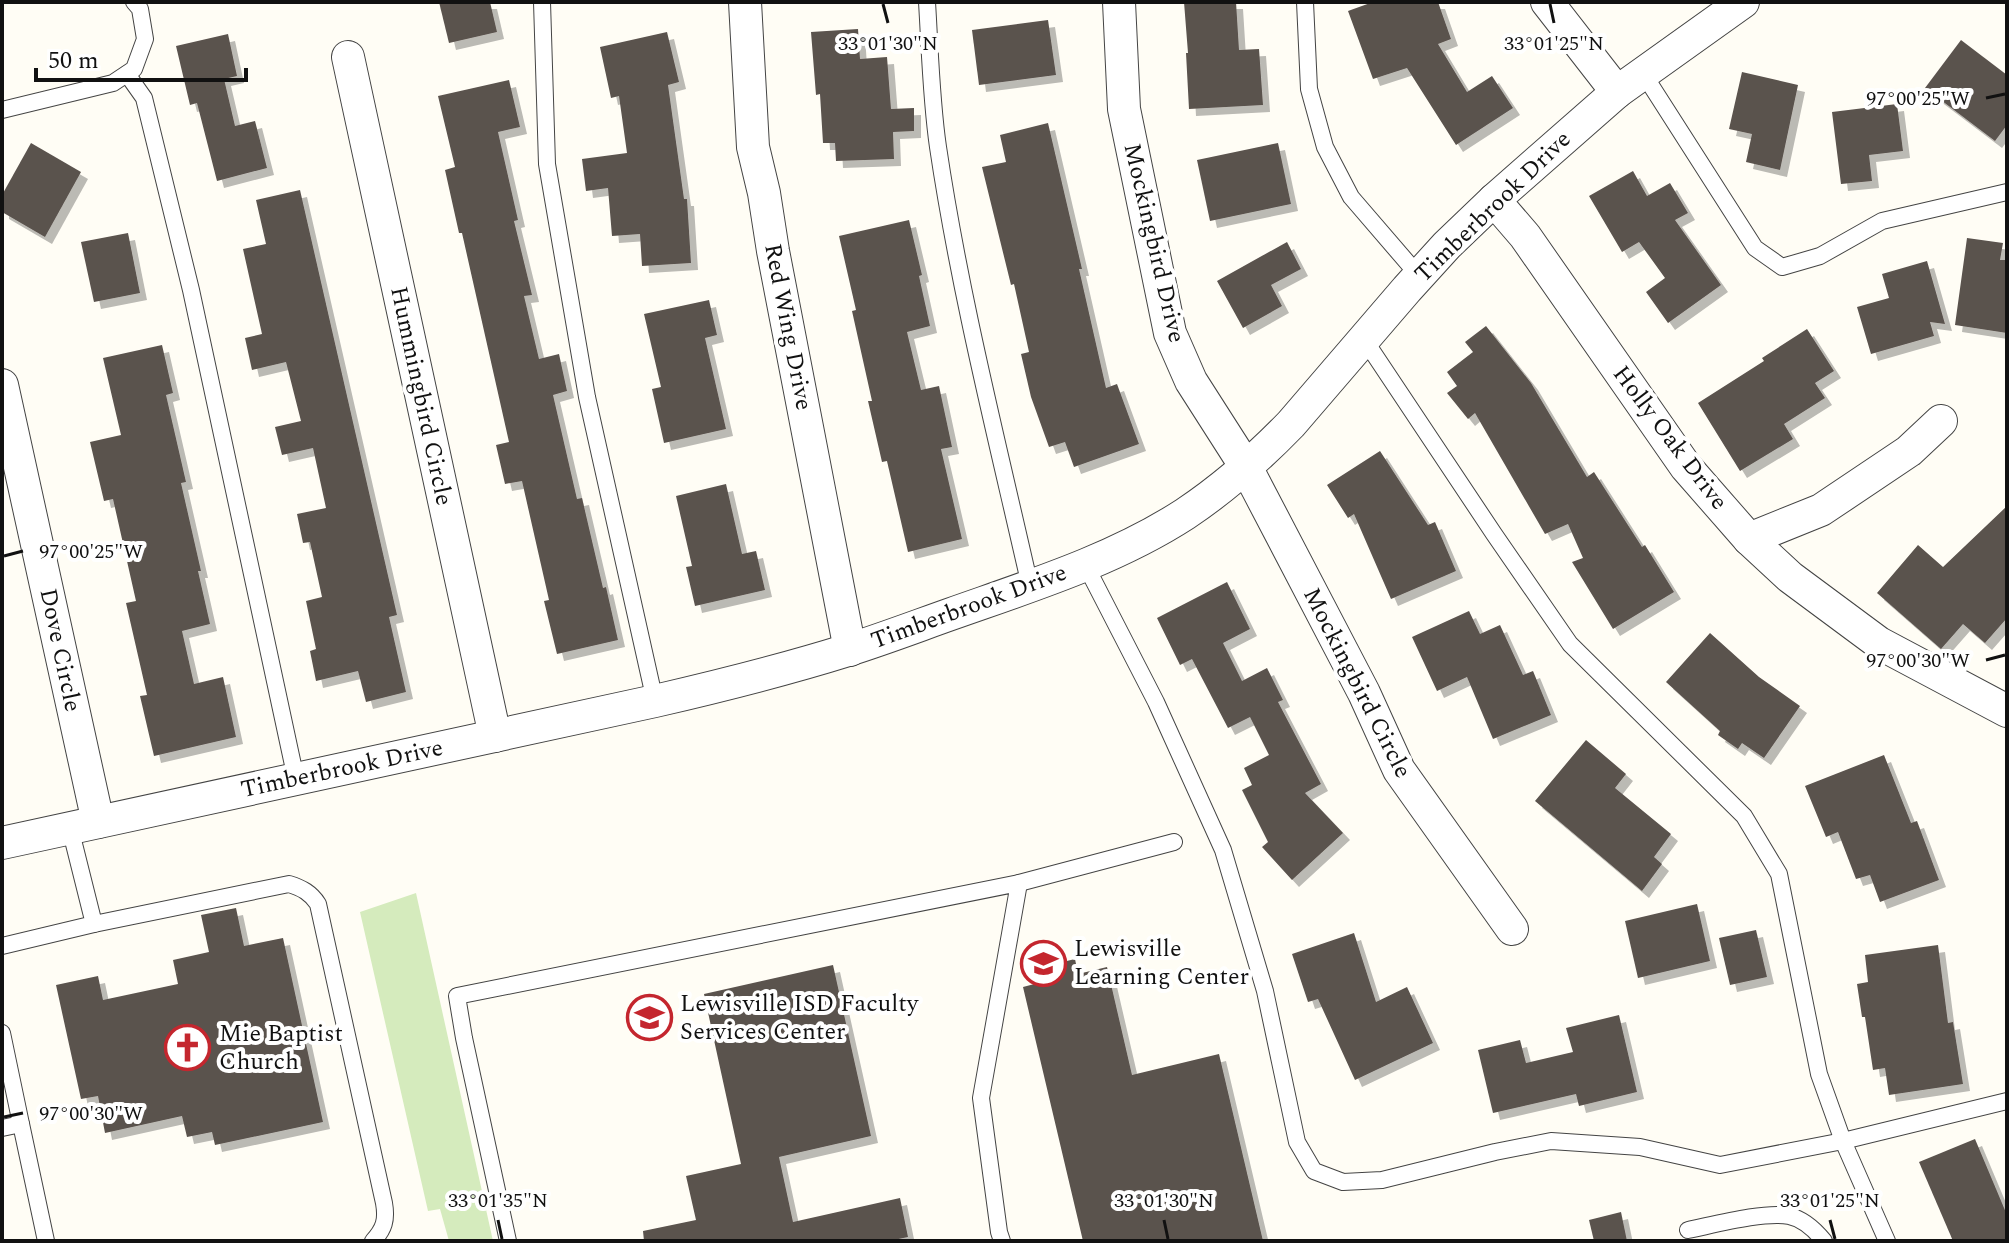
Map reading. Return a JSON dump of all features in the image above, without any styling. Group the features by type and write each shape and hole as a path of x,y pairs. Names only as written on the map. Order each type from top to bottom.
{"street":[{"name":"Red Wing Drive","path":"745,2 753,147 850,650"},
{"name":"Mockingbird Drive","path":"1119,2 1124,109 1170,333 1191,381 1246,467"},
{"path":"1547,2 1617,92"},
{"name":"Timberbrook Drive","path":"2,843 762,676 850,650 1030,586 1145,536 1184,515 1216,492 1291,424 1447,245 1494,200 1617,92 1743,2"},
{"name":"Hummingbird Circle","path":"348,57 495,736"},
{"name":"Holly Oak Drive","path":"1494,200 1525,236 1686,467 1749,539 1790,577 1879,643 2007,711"},
{"name":"Dove Circle","path":"2,385 84,825"},
{"path":"1749,539 1821,510 1909,451 1941,421"},
{"name":"Mockingbird Circle","path":"1246,467 1364,693 1399,770 1512,929"}],"lane":[{"path":"2,110 113,83 134,69 145,39 140,9 134,2"},
{"path":"542,2 547,164 587,397 655,701"},
{"path":"927,2 937,145 957,261 1030,586"},
{"path":"1305,2 1309,89 1325,147 1351,197 1419,276"},
{"path":"1643,73 1755,248 1782,267 1820,256 1882,221 2007,192"},
{"path":"127,74 144,98 191,290 296,779"},
{"path":"1364,339 1570,644 1744,816 1779,874 1819,1074 1843,1141 1887,1241"},
{"path":"1085,564 1156,702 1223,850 1265,991 1297,1142 1314,1171 1343,1182 1382,1180 1551,1141 1640,1147 1720,1165 1843,1141 2007,1101"},
{"path":"84,825 94,924"},
{"path":"508,1241 457,996 1019,883 1174,842"},
{"path":"1002,1241 981,1098 1019,883"},
{"path":"2,946 289,884 313,896 318,904 387,1217 373,1241"},
{"path":"2,1033 46,1241"},
{"path":"2,1128 21,1124"},
{"path":"1688,1230 1759,1216 1789,1216 1813,1227 1824,1241"}],"green space":[{"path":"416,893 493,1241 449,1241 440,1209 428,1211 360,912"}],"building":[{"path":"439,2 490,2 497,32 449,43"},
{"path":"1184,2 1236,2 1239,50 1259,49 1263,105 1189,109"},
{"path":"1373,2 1438,2 1451,39 1438,44 1467,92 1492,76 1513,108 1456,145 1407,68 1373,79 1348,11"},
{"path":"1048,20 1056,75 979,85 972,30"},
{"path":"858,29 860,59 887,57 891,109 914,108 914,131 893,132 894,159 836,161 835,143 823,143 811,32"},
{"path":"667,32 679,82 668,85 684,199 687,199 691,263 642,266 640,234 612,236 608,188 586,191 582,159 627,153 619,96 611,98 600,47"},
{"path":"228,34 237,76 224,79 235,126 255,121 267,168 217,181 197,103 190,105 176,46"},
{"path":"1961,40 2007,75 2007,125 1995,141 1925,88"},
{"path":"1742,72 1798,85 1780,170 1746,162 1752,134 1729,129"},
{"path":"509,80 520,127 498,132 518,220 514,221 532,295 524,296 539,359 559,354 567,391 553,395 577,499 582,498 618,640 557,654 544,601 549,600 522,481 505,484 496,445 509,442 445,170 455,167 438,96"},
{"path":"1897,104 1903,151 1869,155 1872,181 1841,184 1832,112"},
{"path":"1048,123 1106,388 1117,384 1139,444 1074,467 1065,442 1049,447 1031,397 1021,354 1029,352 982,167 1006,162 1000,135"},
{"path":"31,143 81,172 45,237 2,212 2,195"},
{"path":"1278,143 1291,204 1210,221 1197,160"},
{"path":"1633,171 1647,196 1670,183 1688,213 1675,220 1721,285 1668,323 1646,292 1665,278 1639,242 1622,252 1589,196"},
{"path":"300,190 397,615 389,617 406,692 366,702 358,671 316,681 310,651 316,649 306,601 322,597 310,542 303,543 297,514 326,508 313,448 282,455 275,427 301,421 286,362 252,370 245,338 262,334 243,249 266,244 256,200"},
{"path":"909,220 930,326 907,332 921,390 939,386 952,447 941,449 962,539 908,552 887,461 882,462 868,401 872,401 839,236"},
{"path":"128,233 140,293 94,302 81,242"},
{"path":"1967,238 2003,243 2000,260 2007,260 2007,333 1955,325"},
{"path":"1287,242 1301,269 1271,285 1282,306 1243,328 1217,281"},
{"path":"1927,261 1945,324 1930,322 1934,336 1871,354 1857,307 1889,298 1882,274"},
{"path":"709,300 717,335 705,338 726,429 664,443 652,389 661,387 644,314"},
{"path":"1486,326 1531,383 1587,477 1594,472 1674,592 1613,629 1572,562 1583,558 1568,524 1545,534 1475,413 1468,419 1447,393 1457,386 1447,372 1473,352 1465,342"},
{"path":"1807,329 1834,371 1815,383 1825,398 1784,424 1793,439 1740,471 1698,403"},
{"path":"162,345 173,393 166,395 186,482 181,483 210,624 182,631 194,684 223,677 236,737 154,756 140,696 147,695 126,603 136,601 113,499 104,501 90,442 121,435 103,358"},
{"path":"1380,451 1428,525 1435,522 1456,571 1391,599 1354,514 1348,518 1327,485"},
{"path":"726,484 742,554 756,551 765,590 695,606 686,567 692,566 676,496"},
{"path":"2007,506 2007,618 1985,643 1963,624 1941,649 1877,593 1918,545 1943,567"},
{"path":"1227,582 1250,629 1223,643 1242,681 1267,668 1283,700 1278,702 1321,784 1305,793 1343,833 1292,880 1262,847 1268,842 1242,790 1252,785 1244,768 1269,755 1250,717 1228,728 1192,659 1180,665 1157,618"},
{"path":"1469,611 1480,634 1500,625 1523,675 1533,671 1551,715 1493,739 1467,677 1437,691 1412,637"},
{"path":"1710,633 1759,677 1800,706 1764,758 1742,743 1738,749 1718,735 1720,731 1666,682"},
{"path":"1586,740 1626,774 1615,788 1671,834 1654,857 1662,864 1642,891 1535,801"},
{"path":"1884,755 1911,823 1917,821 1939,880 1880,902 1870,875 1856,879 1838,832 1826,837 1805,786"},
{"path":"1697,904 1710,961 1638,978 1625,921"},
{"name":"Mie Baptist Church","path":"236,908 244,946 283,938 323,1122 215,1145 212,1132 187,1137 182,1116 105,1133 98,1096 81,1099 56,985 98,976 103,1000 178,984 173,960 209,952 201,915"},
{"path":"1756,930 1767,977 1730,985 1719,938"},
{"path":"1354,933 1376,1002 1407,987 1433,1043 1355,1080 1318,999 1308,1002 1292,954"},
{"path":"1938,945 1948,1023 1953,1022 1963,1084 1889,1095 1885,1068 1873,1070 1865,1017 1862,1017 1857,984 1868,982 1865,955"},
{"path":"1075,959 1078,974 1107,967 1132,1075 1219,1054 1263,1241 1083,1241 1023,987 1042,982 1038,968"},
{"path":"833,965 871,1136 779,1157 793,1222 900,1198 908,1237 889,1241 644,1241 643,1231 696,1220 686,1176 741,1164 704,994"},
{"path":"1619,1015 1637,1092 1579,1106 1576,1094 1493,1113 1478,1050 1520,1040 1526,1063 1573,1052 1566,1028"},
{"path":"1975,1139 2007,1215 2007,1241 1953,1241 1919,1162"},
{"path":"1621,1212 1627,1241 1594,1241 1589,1220"}],"place":[{"name":"Lewisville Learning Center","path":"1043,963"},
{"name":"Lewisville ISD Faculty Services Center","path":"649,1018"},
{"name":"Mie Baptist Church","path":"188,1048"}]}
